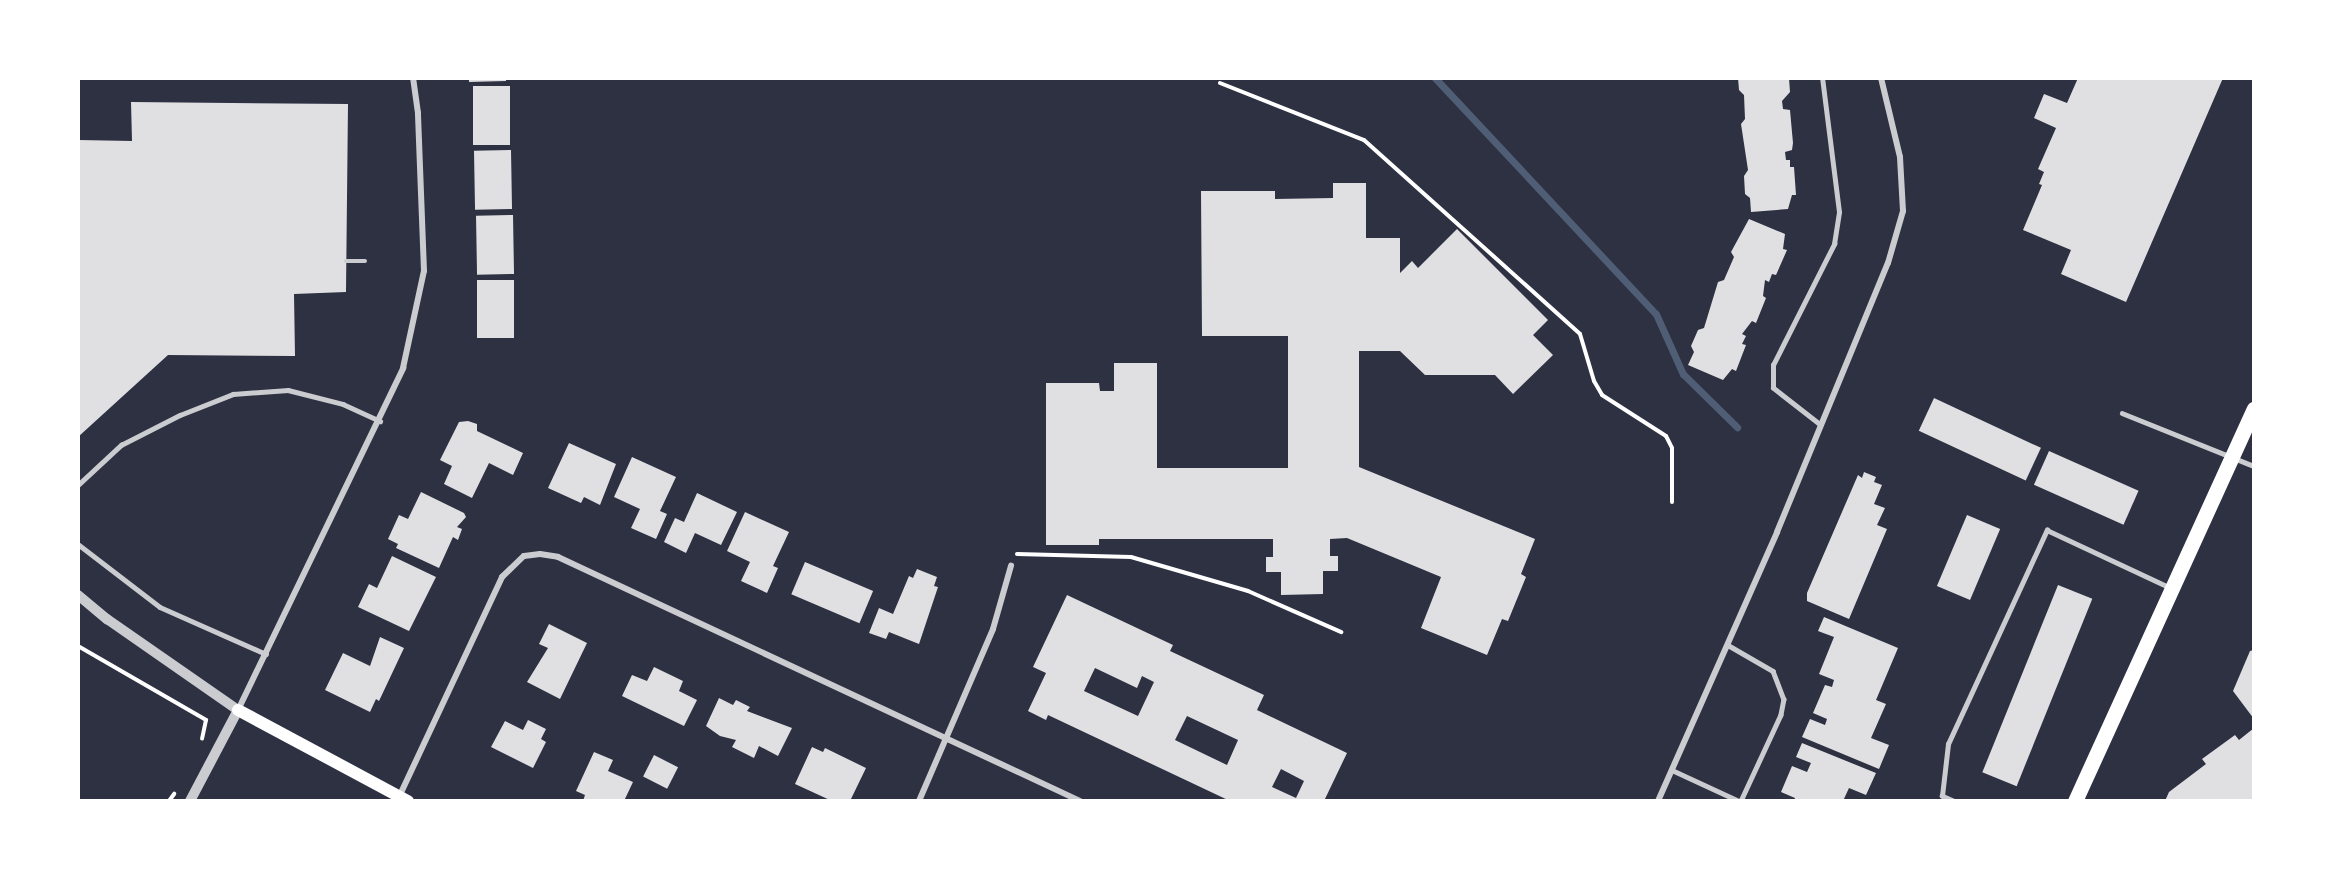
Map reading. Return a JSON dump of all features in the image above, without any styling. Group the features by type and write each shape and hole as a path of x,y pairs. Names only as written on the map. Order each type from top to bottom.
{"main road":[{"path":"2075,801 2171,588 2234,458 2254,409"},
{"path":"237,710 402,800"}],"street":[{"path":"190,801 266,654 380,421 403,368 424,271 418,113 413,78"},
{"path":"1658,801 1728,645 1888,263 1903,211 1900,157 1881,78"},
{"path":"402,800 502,577 524,556 540,554 568,562 1080,801"},
{"path":"919,801 993,629 1011,566"},
{"path":"78,595 106,619 237,710"}],"lane":[{"path":"1819,424 1773,388 1773,364 1834,244 1839,212 1822,78"},
{"path":"346,261 365,261"},
{"path":"78,485 121,445 180,415 233,394 288,390 343,404 380,421"},
{"path":"2122,413 2254,466"},
{"path":"1953,801 1941,796 1948,744 2047,530 2171,588"},
{"path":"78,544 160,607 266,654"},
{"path":"1672,770 1740,801 1781,715 1785,699 1773,670 1728,645"}],"path":[{"path":"1220,83 1364,140 1580,334 1594,381 1602,395 1666,436 1672,448 1672,502"},
{"path":"1012,554 1131,557 1248,591 1341,632"},
{"path":"78,646 206,720"}],"building":[{"path":"469,78 506,78 506,81 469,82"},
{"path":"1738,78 1789,78 1790,92 1782,101 1783,109 1790,110 1793,143 1792,150 1785,152 1786,160 1790,160 1790,167 1794,167 1796,195 1792,195 1788,209 1751,212 1750,198 1745,194 1744,176 1748,170 1741,124 1745,119 1744,95 1739,90"},
{"path":"2078,78 2223,78 2126,302 2061,274 2071,250 2023,230 2042,185 2039,184 2044,172 2038,169 2056,128 2034,118 2044,94 2067,103"},
{"path":"473,86 510,86 510,145 473,145"},
{"path":"131,102 348,104 346,292 294,294 295,356 168,355 78,437 78,140 132,141"},
{"path":"511,150 512,209 475,210 474,151"},
{"path":"1333,183 1366,183 1366,238 1400,238 1400,273 1412,261 1418,268 1457,229 1548,320 1533,335 1553,355 1513,394 1495,375 1425,375 1400,351 1359,351 1359,467 1535,539 1521,574 1526,577 1508,621 1502,619 1487,655 1421,628 1441,577 1347,538 1330,539 1330,556 1338,556 1338,571 1323,571 1323,594 1281,595 1281,572 1266,572 1266,557 1273,557 1273,539 1099,539 1099,545 1046,545 1046,383 1099,383 1100,391 1114,391 1114,363 1157,363 1157,468 1288,468 1288,336 1202,336 1201,191 1275,191 1275,199 1333,198"},
{"path":"513,215 514,274 477,275 476,216"},
{"path":"1749,219 1785,234 1783,249 1787,250 1776,275 1772,274 1769,282 1765,280 1763,296 1766,298 1756,323 1752,321 1742,334 1746,336 1742,344 1746,345 1736,371 1732,369 1723,380 1688,365 1694,352 1691,346 1698,330 1704,328 1718,282 1724,280 1734,257 1731,252"},
{"path":"477,280 514,280 514,338 477,338"},
{"path":"1934,398 2041,448 2026,480 1919,431"},
{"path":"468,421 477,424 477,431 523,453 513,475 489,463 472,498 444,484 452,466 440,460 459,422"},
{"path":"569,443 616,464 600,505 584,497 581,503 548,488"},
{"path":"2049,451 2139,491 2123,525 2034,485"},
{"path":"632,457 676,477 660,511 667,514 656,539 631,528 640,509 614,497"},
{"path":"1864,472 1876,477 1874,482 1882,485 1874,504 1885,508 1877,525 1887,529 1849,619 1807,601 1807,593 1858,475 1862,478"},
{"path":"421,492 464,513 466,517 457,527 462,529 458,540 453,537 439,568 396,548 398,544 388,539 399,515 408,519"},
{"path":"697,493 737,512 721,545 695,533 686,553 664,542 675,518 684,522"},
{"path":"745,512 789,532 773,566 778,568 767,593 741,581 750,562 727,551"},
{"path":"1967,515 2000,529 1970,600 1937,586"},
{"path":"392,556 436,577 409,631 358,607 369,584 377,588"},
{"path":"805,562 873,591 859,623 791,594"},
{"path":"917,569 937,577 934,586 938,587 919,644 889,632 886,639 869,633 879,608 893,614 909,576 913,578"},
{"path":"2058,585 2092,599 2017,786 1982,772"},
{"path":"1067,595 1173,645 1170,651 1264,695 1257,710 1347,753 1324,801 1230,801 1048,715 1046,720 1028,711 1046,673 1033,667","holes":["1095,668 1137,688 1142,676 1154,682 1138,716 1084,691","1187,716 1238,740 1227,765 1175,740","1281,769 1304,781 1296,798 1272,787"]},
{"path":"1824,617 1898,648 1876,700 1886,704 1871,738 1889,745 1879,769 1802,737 1810,719 1825,725 1827,719 1813,713 1825,685 1832,687 1834,680 1819,674 1834,637 1818,631"},
{"path":"549,624 587,643 560,699 527,682 548,648 539,644"},
{"path":"380,637 404,648 379,701 376,699 370,712 325,690 343,653 370,666"},
{"path":"2254,650 2254,719 2233,691 2250,651"},
{"path":"654,667 683,681 679,691 697,700 684,726 622,696 632,675 647,681"},
{"path":"719,698 733,705 736,700 750,707 747,711 792,728 778,756 759,746 754,758 732,747 736,740 720,736 706,726"},
{"path":"528,720 546,729 541,739 546,742 533,768 491,747 505,721 523,730"},
{"path":"2254,728 2254,801 2165,801 2169,792 2206,764 2202,759 2235,735 2239,740"},
{"path":"1802,743 1876,773 1866,795 1849,788 1843,801 1794,801 1795,798 1781,792 1792,766 1807,772 1811,763 1796,757"},
{"path":"812,747 823,752 825,748 866,768 850,801 832,801 795,784"},
{"path":"594,752 613,760 608,771 633,782 624,801 583,801 585,795 576,791"},
{"path":"654,755 678,767 667,789 643,776"}],"waterway":[{"path":"1435,78 1656,314 1683,374 1737,427"}]}
